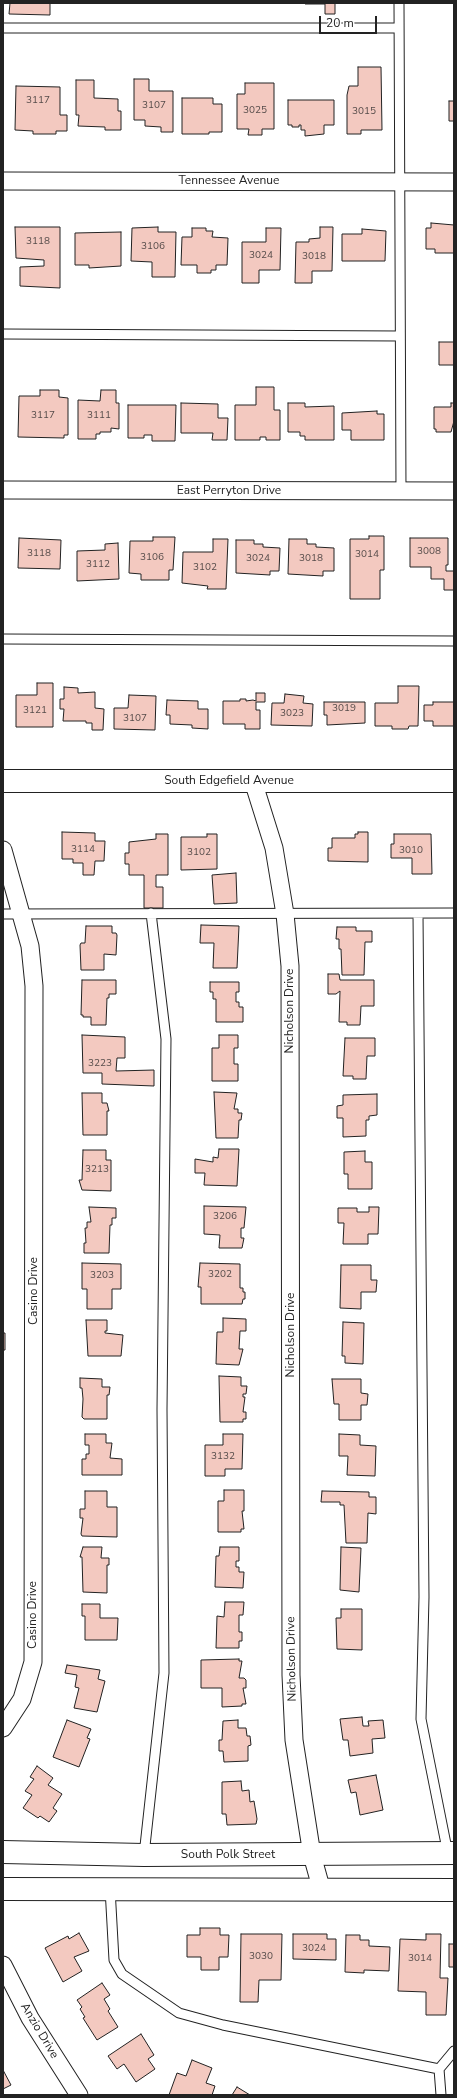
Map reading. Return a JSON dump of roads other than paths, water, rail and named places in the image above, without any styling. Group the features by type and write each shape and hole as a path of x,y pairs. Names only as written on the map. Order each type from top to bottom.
{"main road":[{"name":"South Edgefield Avenue","path":"3,781 454,781"},
{"name":"South Polk Street","path":"3,1852 144,1855 451,1854"},
{"path":"3,1889 110,1888 322,1891 454,1890"}],"street":[{"name":"Tennessee Avenue","path":"3,181 454,182"},
{"name":"East Perryton Drive","path":"3,490 402,492 454,490"},
{"name":"Nicholson Drive","path":"253,781 274,848 286,914 290,966 291,1675 294,1740 312,1855 322,1891"},
{"name":"Casino Drive","path":"3,850 22,913 30,946 34,986 33,1662 22,1699 3,1728"},
{"name":"Anzio Drive","path":"3,1965 30,2018 79,2095"}],"lane":[{"path":"399,3 402,492"},
{"path":"3,28 399,28"},
{"path":"3,334 400,336"},
{"path":"3,639 454,640"},
{"path":"144,1855 164,1673 162,1409 166,1039 152,913"},
{"path":"3,914 454,913"},
{"path":"418,914 424,1597 422,1719 451,1854"},
{"path":"110,1888 114,1960 122,1974 179,2013 223,2025 439,2069"},
{"path":"441,2095 439,2069 454,2051"}]}
